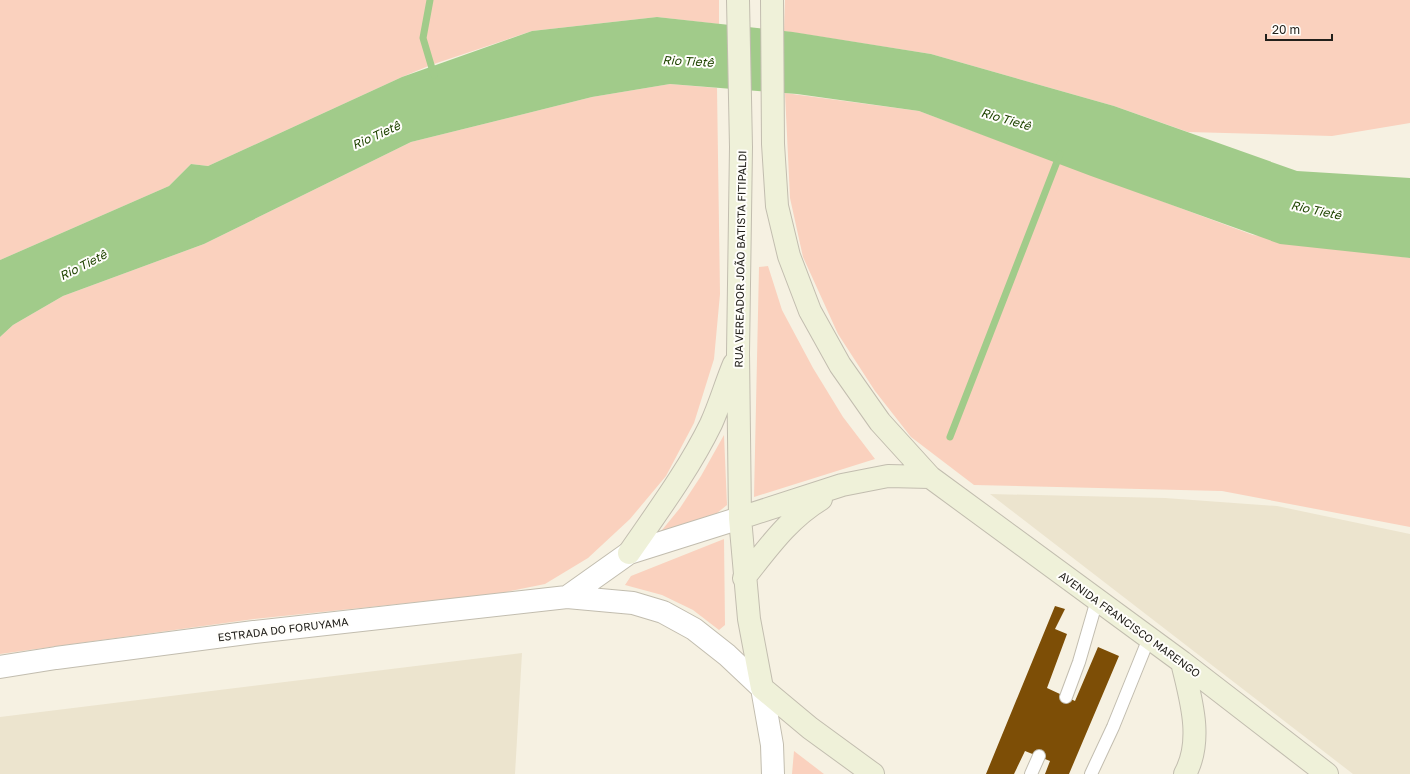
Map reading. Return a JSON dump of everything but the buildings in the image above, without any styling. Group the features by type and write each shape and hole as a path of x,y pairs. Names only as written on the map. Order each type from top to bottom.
{"main road":[{"name":"RUA VEREADOR JOÃO BATISTA FITIPALDI","path":"738,2 741,147 738,353 740,518"},
{"path":"772,2 773,144 777,206 789,256 810,311 840,365 880,422 930,477"},
{"path":"629,553 687,466 711,423 738,353"},
{"path":"873,774 810,728 762,688 749,619 744,578 740,518 842,485 888,476 930,477"},
{"name":"AVENIDA FRANCISCO MARENGO","path":"930,477 1182,662 1328,774"},
{"path":"744,578 780,533 805,508 842,485"},
{"path":"1182,662 1191,706 1195,741 1189,767 1185,774"}],"street":[{"path":"567,597 629,553 740,518"},
{"path":"567,597 633,603 663,612 694,629 727,655 762,688 772,745 773,774"},
{"name":"ESTRADA DO FORUYAMA","path":"0,667 56,658 254,632 567,597"}],"lane":[{"path":"1066,697 1079,662 1097,600"},
{"path":"1091,774 1149,638"},
{"path":"1031,774 1039,756"}],"shaded area":[{"path":"0,0 719,0 719,24 657,17 532,31 431,65 402,77 208,166 191,164 169,186 0,260"},
{"path":"785,0 1410,0 1410,123 1332,136 1188,132 1114,106 931,54 784,31"},
{"path":"670,84 717,88 720,294 714,359 694,423 666,476 630,519 588,558 545,584 496,594 254,619 0,654 0,337 13,325 63,296 204,244 411,142 592,97"},
{"path":"785,93 919,111 1253,235 1410,258 1410,527 1222,491 974,485 911,437 875,391 838,334 803,257 790,198"},
{"path":"768,266 782,310 813,368 843,417 875,459 754,497 759,267"},
{"path":"724,435 727,505 717,513 658,535 680,508 701,476"},
{"path":"990,494 1165,498 1277,506 1410,534 1410,774 1353,774"},
{"path":"724,539 725,625 719,630 693,610 662,595 625,585 631,576"},
{"path":"522,653 515,774 0,774 0,717"},
{"path":"794,751 824,774 792,774"}],"water":[{"name":"Rio Tietê","path":"657,17 793,32 931,54 1114,106 1297,171 1410,178 1410,258 1280,244 1091,176 919,111 797,94 670,84 592,97 411,142 204,244 63,296 13,325 0,337 0,260 169,186 191,164 208,166 402,77 532,31"}],"waterway":[{"path":"430,0 423,38 434,75"},
{"path":"950,437 1060,154"}]}
